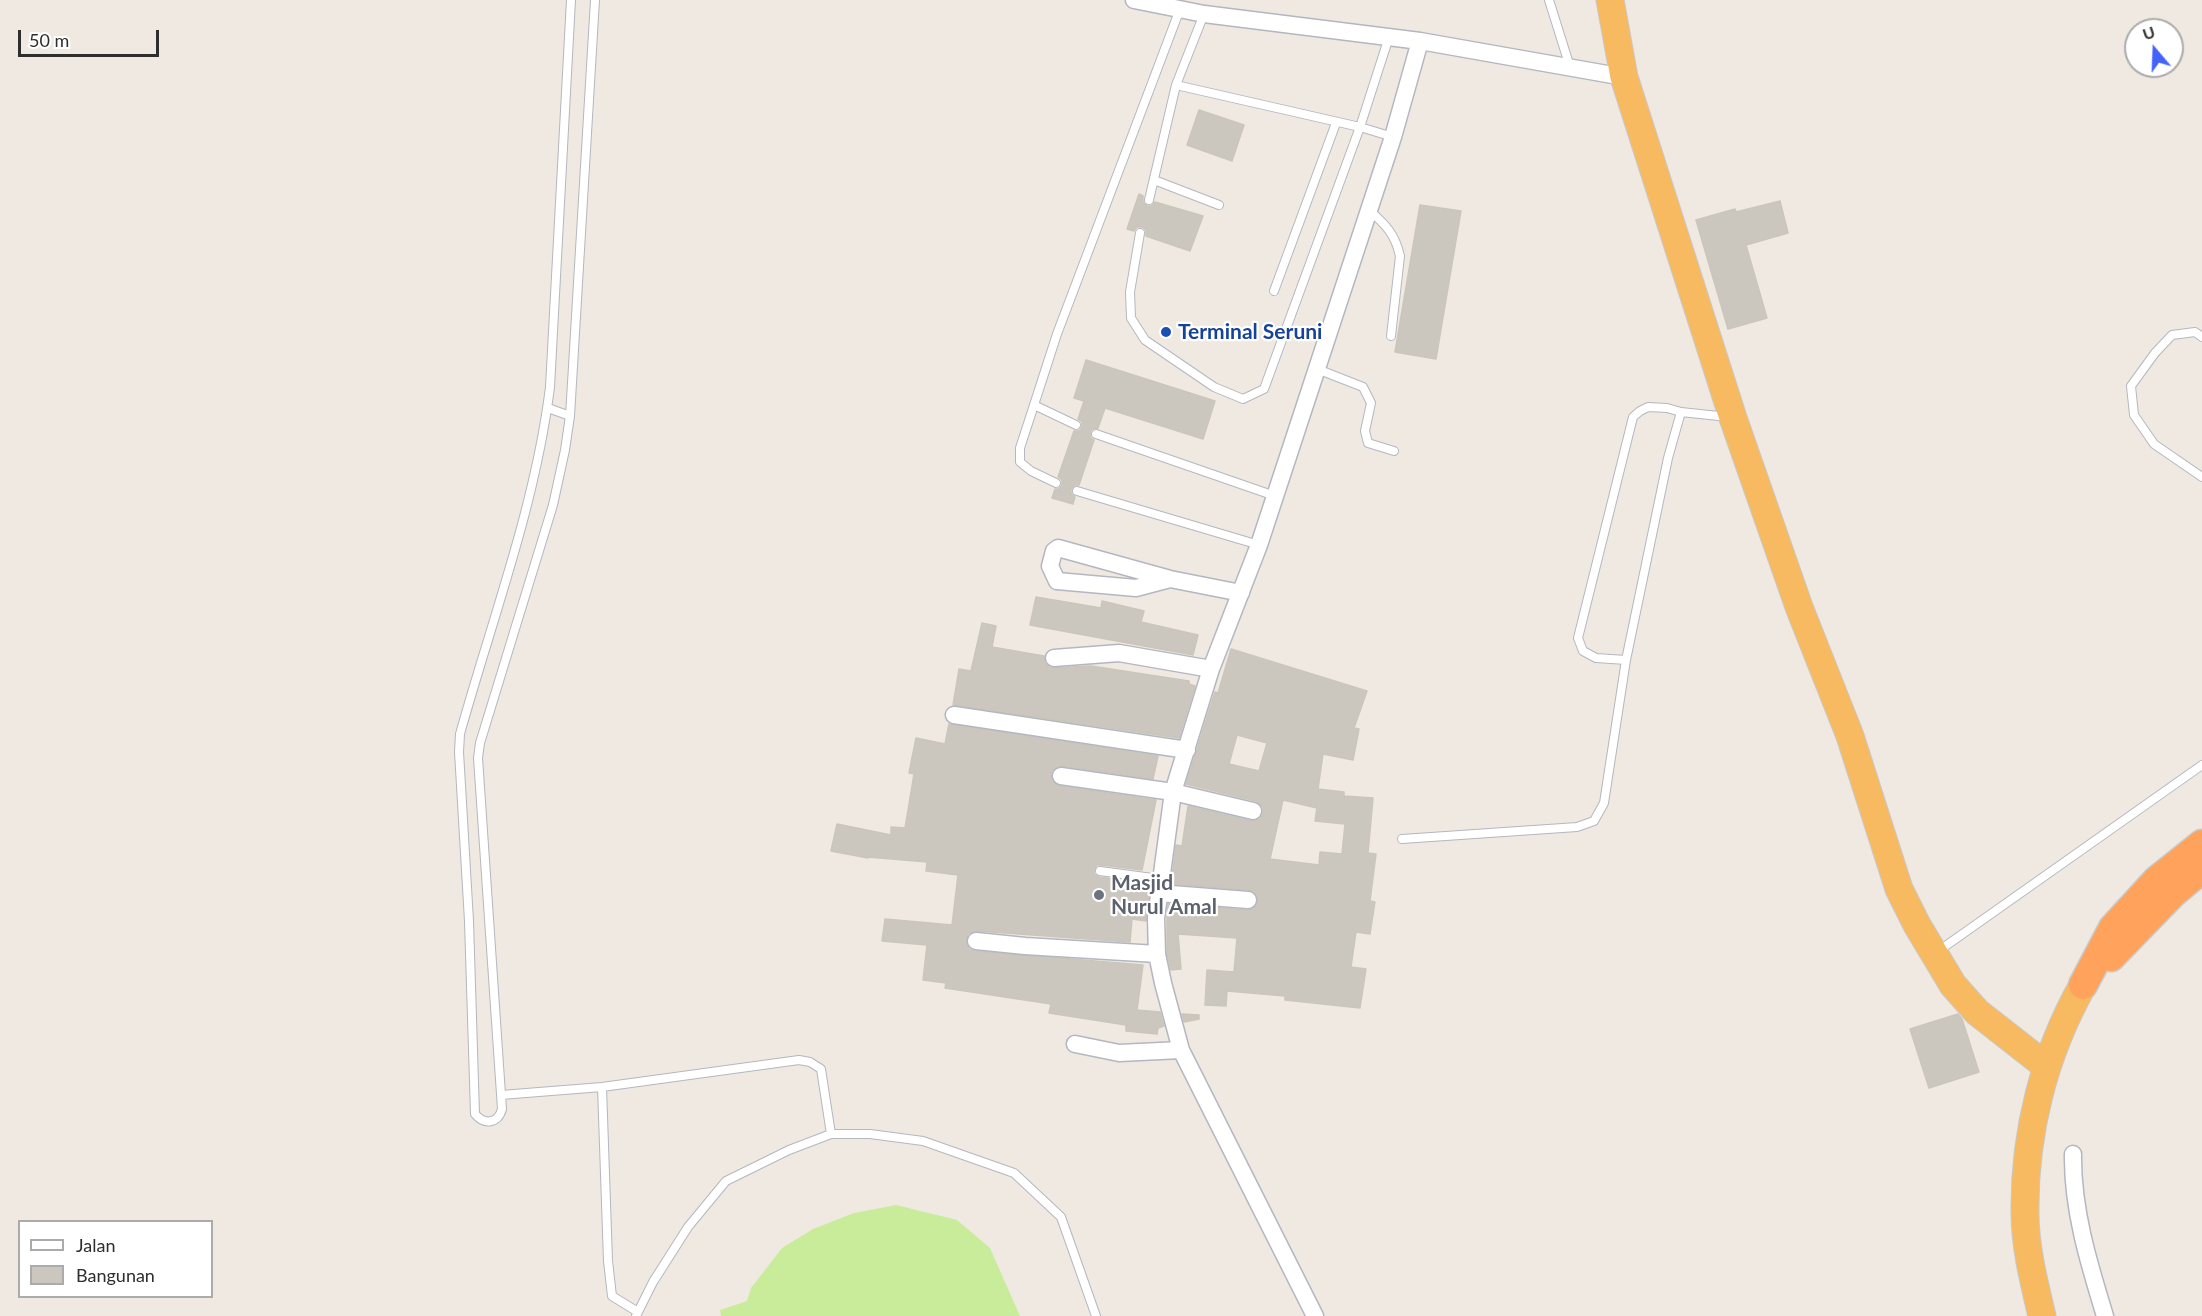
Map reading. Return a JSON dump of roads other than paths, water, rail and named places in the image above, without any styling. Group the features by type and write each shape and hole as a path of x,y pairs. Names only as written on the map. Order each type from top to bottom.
{"highway":[{"path":"1610,0 1624,77 1733,418 1799,607 1850,736 1899,889 1953,985 1977,1012 2046,1066"},
{"path":"2042,1316 2028,1252 2025,1213 2029,1143 2046,1066 2066,1014 2113,928 2157,880 2202,844"},
{"path":"2083,985 2173,893 2202,869"}],"street":[{"path":"1134,0 1154,2 1204,14 1420,41 1624,77"},
{"path":"1315,1316 1182,1050 1162,983 1157,954 1156,918 1173,792 1211,669 1259,545 1394,138 1420,41"},
{"path":"1170,579 1136,588 1112,587 1057,581 1050,566 1054,551 1058,548 1170,579 1241,593"},
{"path":"1054,658 1119,653 1211,669"},
{"path":"954,715 1187,750"},
{"path":"1061,776 1173,792 1252,811"},
{"path":"1159,886 1248,900"},
{"path":"976,941 1157,954"},
{"path":"1075,1044 1119,1053 1182,1050"},
{"path":"2073,1154 2073,1176 2089,1265 2105,1316"}],"lane":[{"path":"571,0 548,408 543,439 508,578 460,734 475,1114 482,1121 487,1122 495,1120 500,1115 501,1095 478,758 480,742 554,505 566,450 570,416 595,0"},
{"path":"1549,0 1570,68"},
{"path":"1056,483 1031,471 1020,462 1020,448 1057,334 1180,9"},
{"path":"1149,200 1176,84 1204,14"},
{"path":"1140,234 1130,292 1131,318 1145,340 1214,387 1243,399 1264,389 1360,127 1389,37"},
{"path":"1176,84 1360,127 1394,138"},
{"path":"1274,291 1336,123"},
{"path":"1154,180 1219,205"},
{"path":"1369,210 1388,227 1398,245 1400,256 1391,336"},
{"path":"2202,337 2195,332 2172,335 2131,386 2134,415 2154,444 2202,477"},
{"path":"1317,369 1363,387 1371,404 1365,431 1368,443 1394,451"},
{"path":"1034,405 1076,425"},
{"path":"1626,660 1596,658 1583,651 1578,638 1633,417 1648,407 1733,418"},
{"path":"548,408 570,416"},
{"path":"1402,839 1577,827 1594,821 1604,803 1626,660 1668,458 1681,412"},
{"path":"1096,434 1275,496"},
{"path":"1077,491 1259,545"},
{"path":"1934,954 2202,765"},
{"path":"1100,871 1159,886"},
{"path":"501,1095 602,1087 799,1060 810,1062 821,1069 831,1134"},
{"path":"602,1087 608,1261 612,1296 637,1314 653,1282 688,1227 726,1181 789,1150 831,1134 870,1134 923,1141 1014,1173 1061,1217 1096,1316"}],"place":[{"name":"Terminal Seruni","path":"1166,332"},
{"name":"Masjid Nurul Amal","path":"1099,895"}]}
